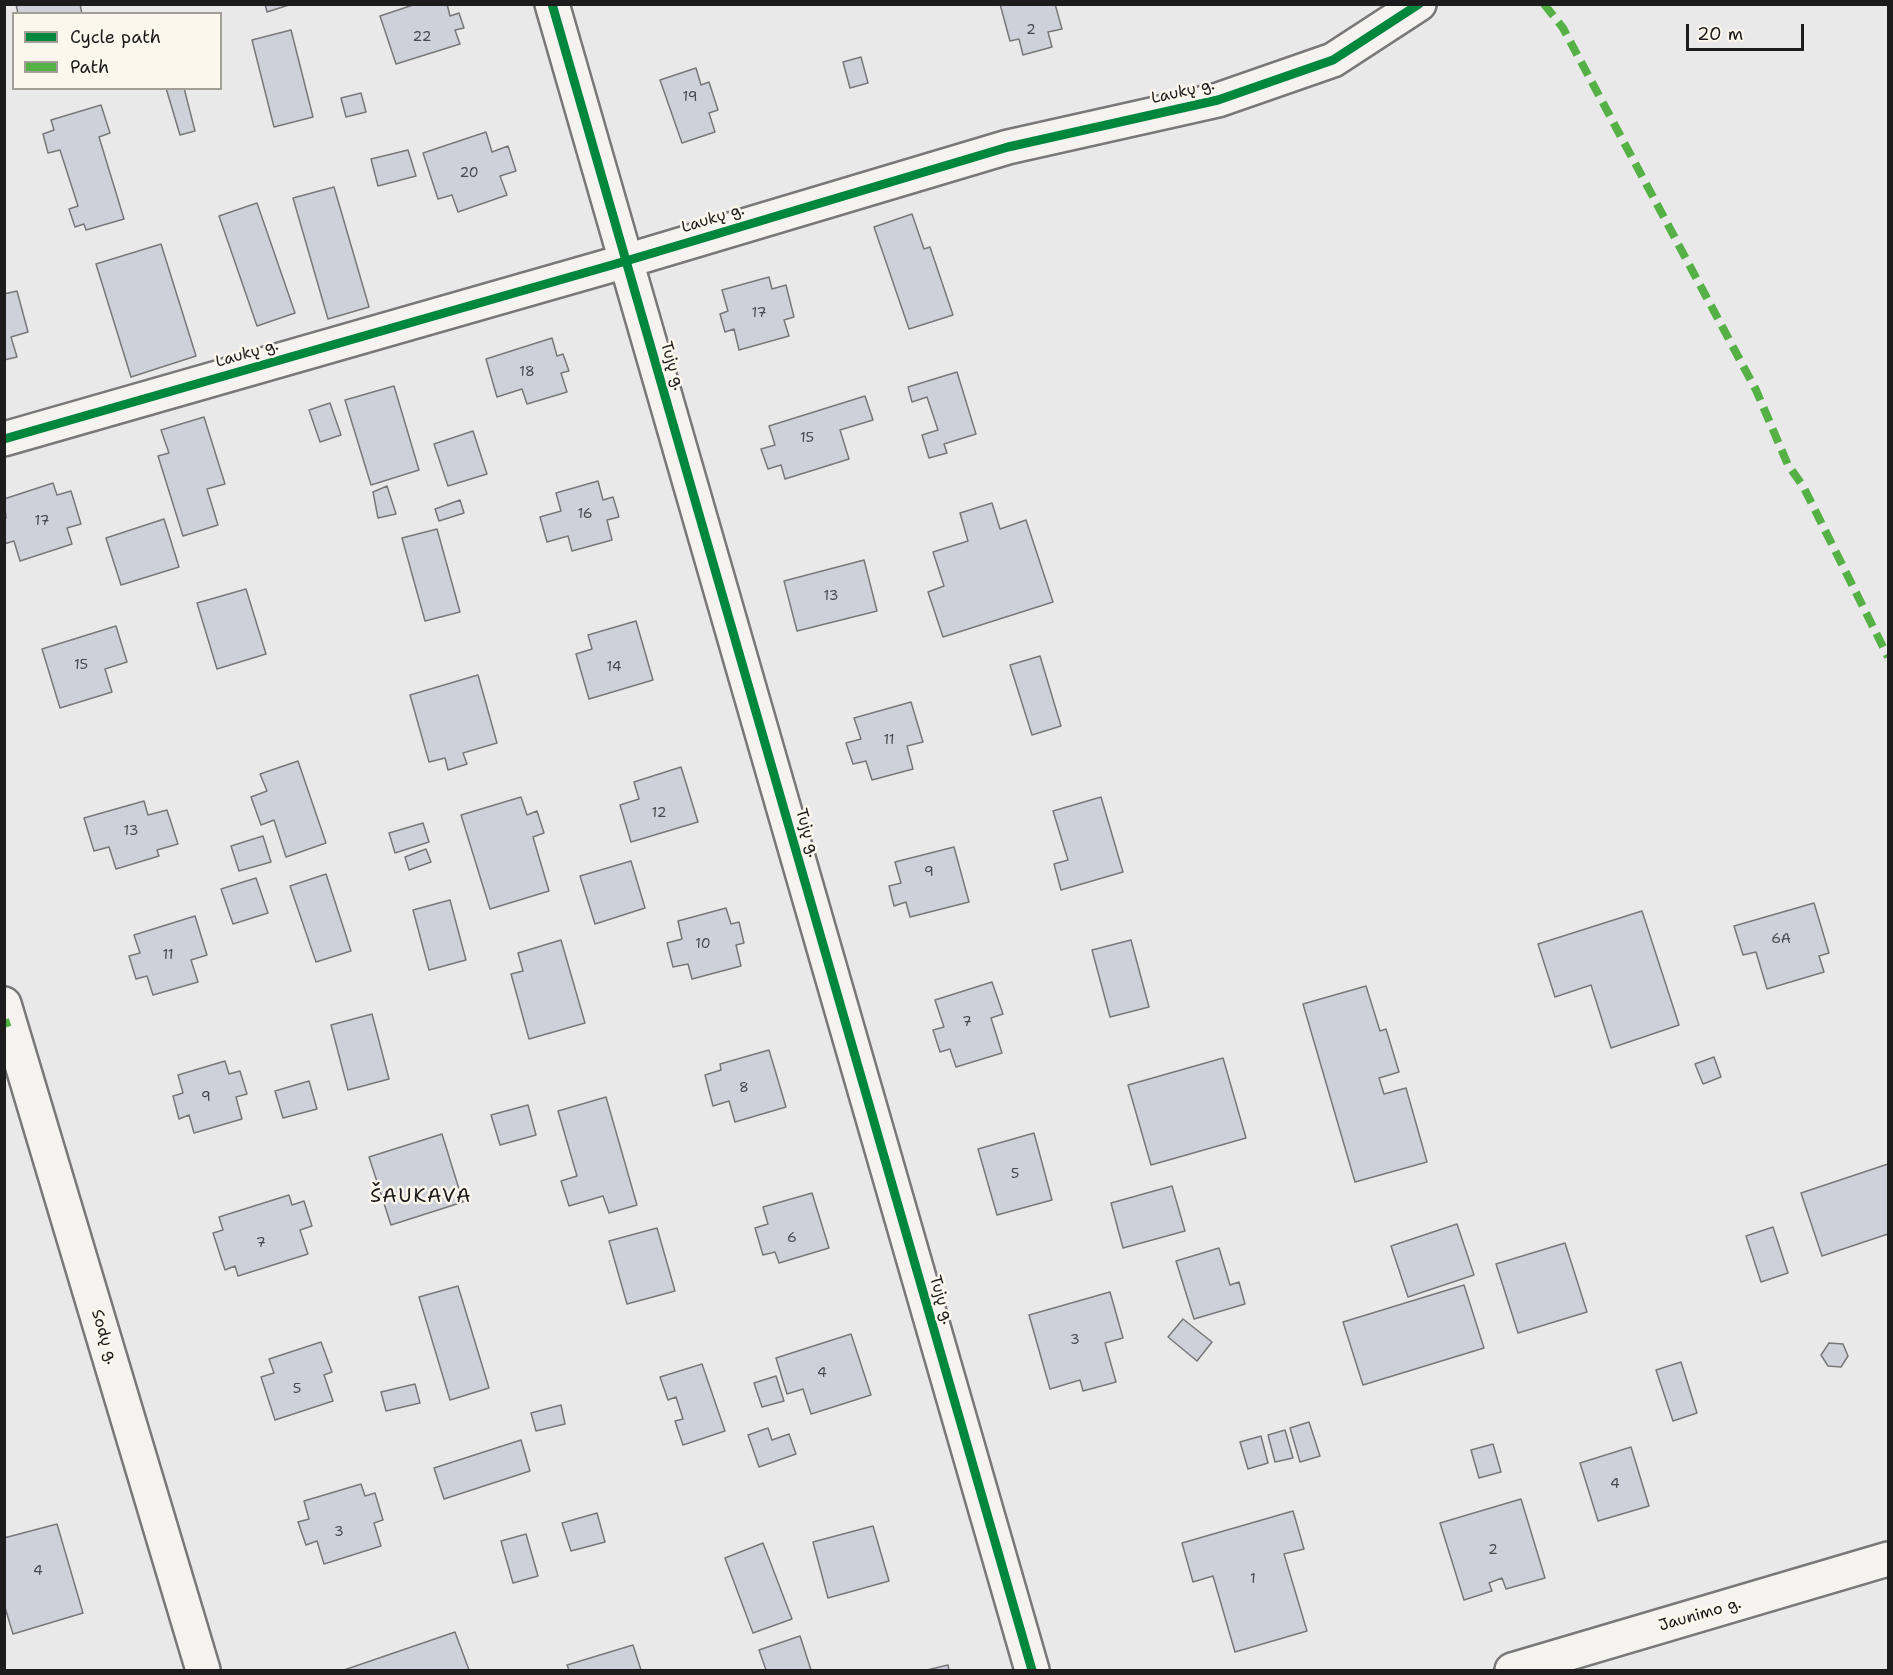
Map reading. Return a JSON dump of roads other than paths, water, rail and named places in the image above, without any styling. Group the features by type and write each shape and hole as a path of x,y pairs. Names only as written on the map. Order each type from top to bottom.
{"street":[{"name":"Tujų g.","path":"552,4 1032,1671"},
{"name":"Laukų g.","path":"4,439 626,261 1008,147 1218,100 1333,60 1419,4"},
{"name":"Sodų g.","path":"4,1004 203,1671"},
{"name":"Jaunimo g.","path":"1512,1671 1888,1559"}],"district":[{"name":"ŠAUKAVA","path":"421,1197"}]}
